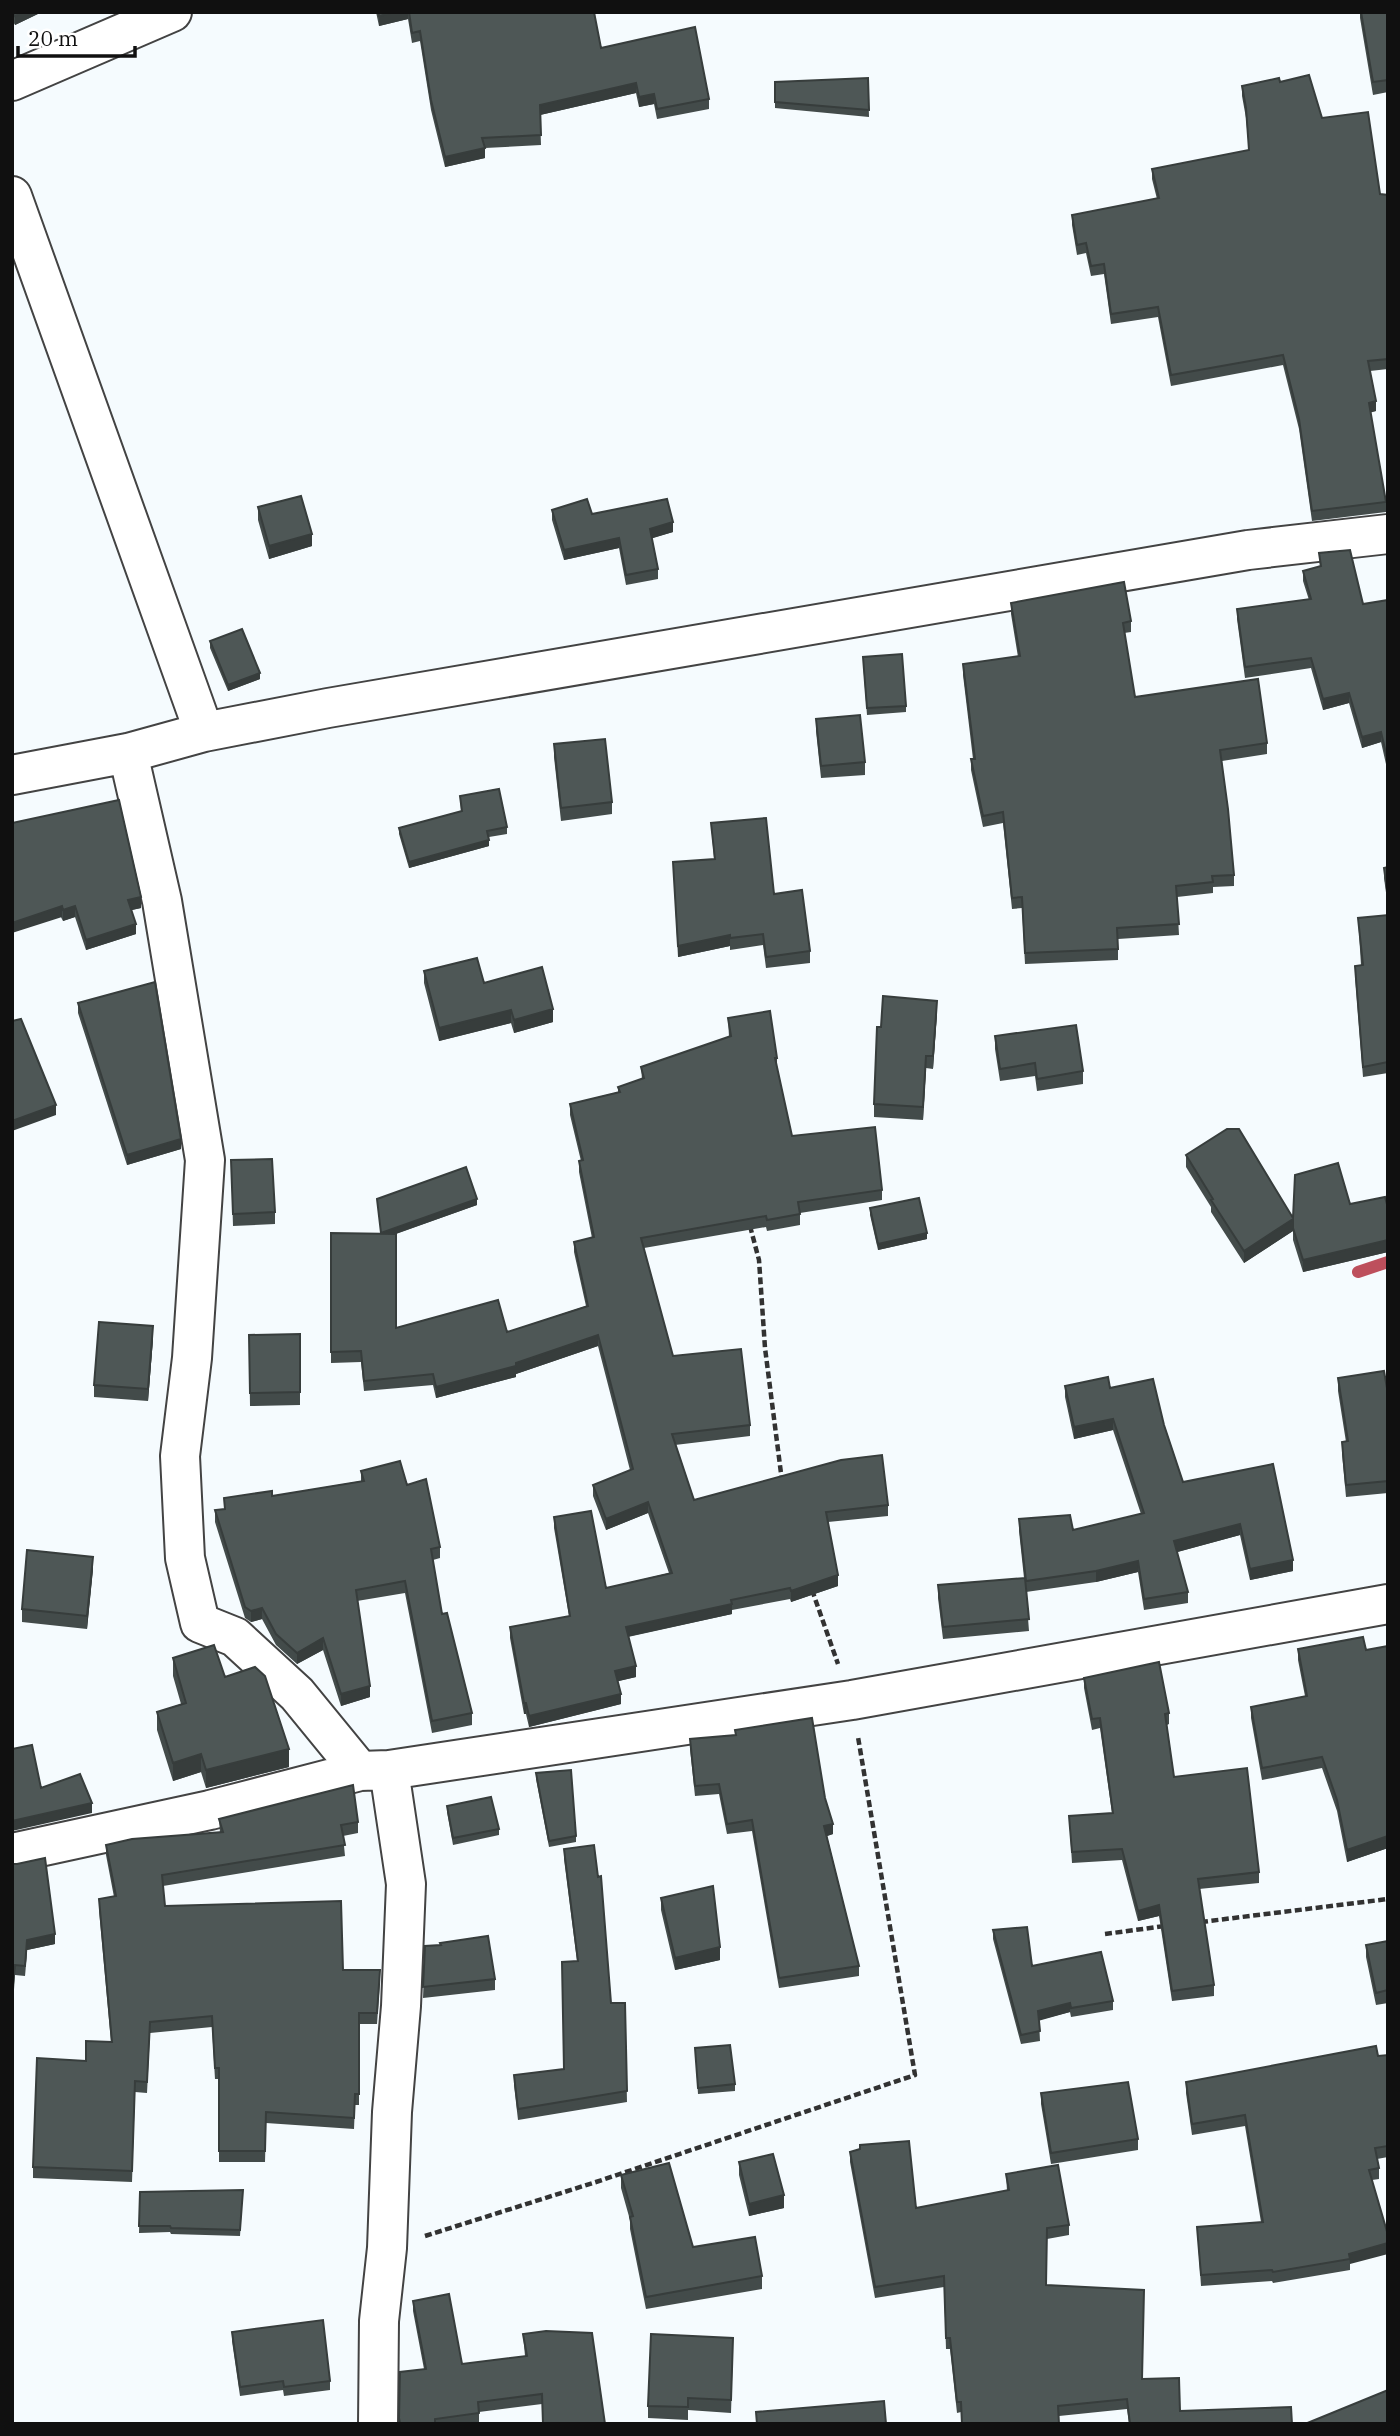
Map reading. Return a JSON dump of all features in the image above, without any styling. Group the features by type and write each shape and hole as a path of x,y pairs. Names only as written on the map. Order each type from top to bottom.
{"street":[{"path":"12,81 173,12"},
{"path":"12,196 204,732"},
{"path":"12,775 128,753 204,732 328,708 1248,550 1388,534"},
{"path":"128,753 162,901 205,1160 192,1358 180,1456 186,1558 200,1623 235,1637 374,1770 406,1884 387,2248 379,2321 378,2424"},
{"path":"12,1853 210,1810 374,1770 852,1700 1388,1604"}],"path":[{"path":"749,1221 758,1260 783,1487"},
{"path":"387,2248 596,2182 915,2075 852,1700 811,1587"},
{"path":"1199,1922 1388,1899"},
{"path":"1105,1934 1172,1925"}],"building":[{"path":"378,12 395,12 379,16"},
{"path":"409,12 594,12 601,48 695,27 709,99 657,109 654,94 639,97 636,83 540,105 541,135 482,138 485,148 445,157 431,100 420,31 412,33"},
{"path":"1361,12 1388,12 1388,80 1373,82"},
{"path":"1309,75 1322,118 1368,112 1380,194 1388,195 1388,359 1368,361 1376,401 1369,403 1386,502 1312,511 1299,419 1283,355 1171,375 1158,307 1111,314 1104,264 1091,266 1086,243 1077,245 1072,215 1159,198 1152,169 1249,150 1242,86 1279,78 1280,82"},
{"path":"868,78 869,110 775,102 775,82"},
{"path":"301,496 312,534 269,546 258,507"},
{"path":"587,499 592,514 667,499 673,522 650,529 658,569 626,575 619,538 564,550 552,510"},
{"path":"1350,550 1363,604 1388,600 1388,762 1381,732 1362,737 1349,693 1323,699 1311,658 1245,667 1237,609 1311,599 1303,571 1321,566 1319,553"},
{"path":"1124,582 1131,621 1123,623 1135,697 1258,679 1267,743 1220,750 1234,875 1212,876 1213,882 1176,886 1179,924 1117,928 1118,949 1025,953 1022,897 1012,898 1003,812 983,816 971,759 975,759 963,664 1020,656 1011,603"},
{"path":"242,629 260,673 228,685 210,641"},
{"path":"902,654 906,706 867,708 863,657"},
{"path":"860,715 865,762 821,766 816,719"},
{"path":"605,739 612,802 561,808 554,744"},
{"path":"499,789 507,827 487,831 489,840 409,862 399,828 462,811 460,796"},
{"path":"119,800 141,897 128,900 136,924 86,940 75,906 63,910 62,906 12,923 12,823"},
{"path":"766,818 774,894 802,890 810,951 766,957 763,934 730,938 730,935 678,946 673,862 715,859 711,823"},
{"path":"1388,867 1388,897 1384,868"},
{"path":"1388,915 1388,1062 1363,1067 1355,966 1363,965 1358,918"},
{"path":"477,958 484,983 542,967 553,1009 514,1020 511,1010 439,1028 424,971"},
{"path":"155,982 181,1139 127,1155 78,1003"},
{"path":"883,996 937,1001 933,1056 926,1056 923,1107 874,1104 877,1027 881,1027"},
{"path":"770,1011 775,1058 792,1136 875,1127 882,1190 798,1202 800,1214 767,1220 766,1216 641,1238 673,1356 741,1349 750,1425 672,1434 694,1500 841,1460 882,1455 888,1505 826,1512 838,1575 791,1591 790,1588 731,1600 732,1604 626,1627 636,1666 615,1671 621,1694 529,1716 524,1703 510,1627 570,1616 554,1517 591,1511 606,1588 672,1573 648,1502 606,1519 593,1485 633,1469 598,1335 516,1363 516,1366 436,1387 433,1374 364,1381 361,1351 331,1352 331,1233 396,1234 396,1328 498,1300 507,1332 588,1306 574,1242 594,1237 579,1161 583,1160 570,1104 620,1092 618,1087 644,1078 641,1067 731,1036 728,1018"},
{"path":"21,1019 56,1105 12,1121 12,1021"},
{"path":"1076,1025 1083,1071 1037,1079 1035,1063 1000,1069 995,1036"},
{"path":"1227,1129 1239,1129 1293,1218 1295,1175 1338,1163 1350,1204 1385,1197 1388,1208 1388,1240 1303,1260 1293,1228 1293,1219 1244,1251 1186,1155"},
{"path":"272,1159 275,1212 233,1214 231,1160"},
{"path":"466,1167 477,1199 381,1233 377,1199"},
{"path":"919,1198 927,1233 878,1244 870,1208"},
{"path":"99,1322 153,1326 148,1389 94,1385"},
{"path":"300,1334 300,1392 250,1393 249,1335"},
{"path":"1384,1371 1388,1394 1388,1481 1346,1485 1342,1442 1348,1441 1338,1378"},
{"path":"1108,1377 1110,1388 1153,1379 1164,1425 1183,1482 1273,1464 1293,1560 1250,1569 1240,1524 1174,1541 1188,1592 1144,1599 1138,1561 1096,1571 1026,1581 1019,1519 1070,1515 1073,1530 1144,1513 1113,1419 1074,1427 1065,1386"},
{"path":"400,1461 407,1485 426,1479 440,1547 431,1549 442,1614 447,1613 472,1713 432,1721 405,1581 356,1590 370,1686 341,1694 323,1638 297,1653 276,1634 262,1608 251,1611 245,1607 215,1510 225,1509 224,1498 272,1491 272,1496 364,1481 361,1471"},
{"path":"27,1550 93,1557 87,1616 22,1609"},
{"path":"1025,1578 1029,1619 943,1627 938,1585"},
{"path":"1363,1637 1366,1650 1388,1646 1388,1836 1347,1850 1337,1800 1322,1757 1262,1768 1251,1707 1307,1696 1298,1649"},
{"path":"214,1645 225,1677 255,1667 265,1676 289,1749 206,1770 201,1754 173,1763 157,1712 186,1703 173,1658"},
{"path":"1159,1662 1169,1713 1165,1714 1174,1777 1247,1768 1259,1872 1198,1879 1214,1985 1172,1991 1159,1905 1138,1911 1122,1849 1072,1852 1069,1816 1113,1813 1100,1718 1092,1719 1084,1678"},
{"path":"812,1718 825,1798 833,1824 824,1826 859,1966 779,1978 752,1820 727,1824 719,1784 695,1786 690,1739 736,1735 735,1730"},
{"path":"32,1745 41,1788 80,1774 92,1803 12,1821 12,1749"},
{"path":"571,1770 576,1836 549,1841 536,1773"},
{"path":"353,1785 358,1822 341,1825 345,1845 162,1875 165,1906 341,1901 343,1970 380,1970 377,2013 359,2013 359,2094 355,2094 354,2118 266,2112 265,2151 219,2151 219,2068 215,2068 212,2016 150,2022 147,2082 135,2081 132,2171 33,2167 37,2058 86,2061 86,2041 112,2042 99,1899 116,1896 106,1845 132,1839 223,1832 219,1819"},
{"path":"491,1797 499,1829 453,1838 447,1806"},
{"path":"594,1845 598,1877 601,1876 611,2003 625,2003 627,2091 518,2109 514,2075 564,2069 562,1962 578,1961 564,1849"},
{"path":"45,1858 55,1934 27,1940 25,1966 15,1965 12,1994 12,1864"},
{"path":"713,1886 720,1947 675,1958 661,1898"},
{"path":"1027,1927 1032,1966 1101,1952 1113,2001 1071,2008 1070,2003 1038,2011 1040,2031 1021,2035 993,1930"},
{"path":"488,1936 495,1979 423,1987 425,1946"},
{"path":"1388,1941 1388,1990 1376,1993 1366,1945"},
{"path":"730,2045 735,2084 698,2088 695,2048"},
{"path":"1376,2046 1378,2056 1388,2055 1388,2146 1375,2148 1379,2168 1369,2170 1388,2243 1349,2254 1350,2259 1273,2272 1201,2275 1197,2227 1263,2222 1245,2115 1192,2124 1186,2082"},
{"path":"1128,2082 1138,2139 1051,2153 1041,2093"},
{"path":"909,2141 916,2208 1009,2190 1006,2174 1058,2165 1069,2225 1047,2228 1046,2285 1144,2290 1142,2379 1179,2378 1180,2411 1291,2407 1292,2424 1130,2424 1127,2399 1058,2406 1059,2424 962,2424 950,2338 946,2338 944,2276 875,2287 850,2152 860,2149 860,2145"},
{"path":"773,2154 784,2195 749,2204 739,2162"},
{"path":"669,2163 693,2247 755,2237 762,2276 646,2297 630,2217 633,2216 621,2175"},
{"path":"243,2190 240,2230 139,2226 140,2192"},
{"path":"449,2294 462,2364 527,2356 523,2334 546,2331 592,2333 605,2424 543,2424 542,2394 478,2402 479,2413 435,2419 435,2424 400,2424 400,2372 426,2369 413,2301"},
{"path":"323,2320 330,2381 284,2387 283,2381 240,2387 232,2332"},
{"path":"651,2334 733,2338 731,2400 688,2398 688,2407 648,2406"},
{"path":"1388,2390 1388,2424 1305,2424"},
{"path":"884,2401 886,2424 757,2424 756,2412"}],"waterway":[{"path":"1358,1272 1388,1262"}]}
